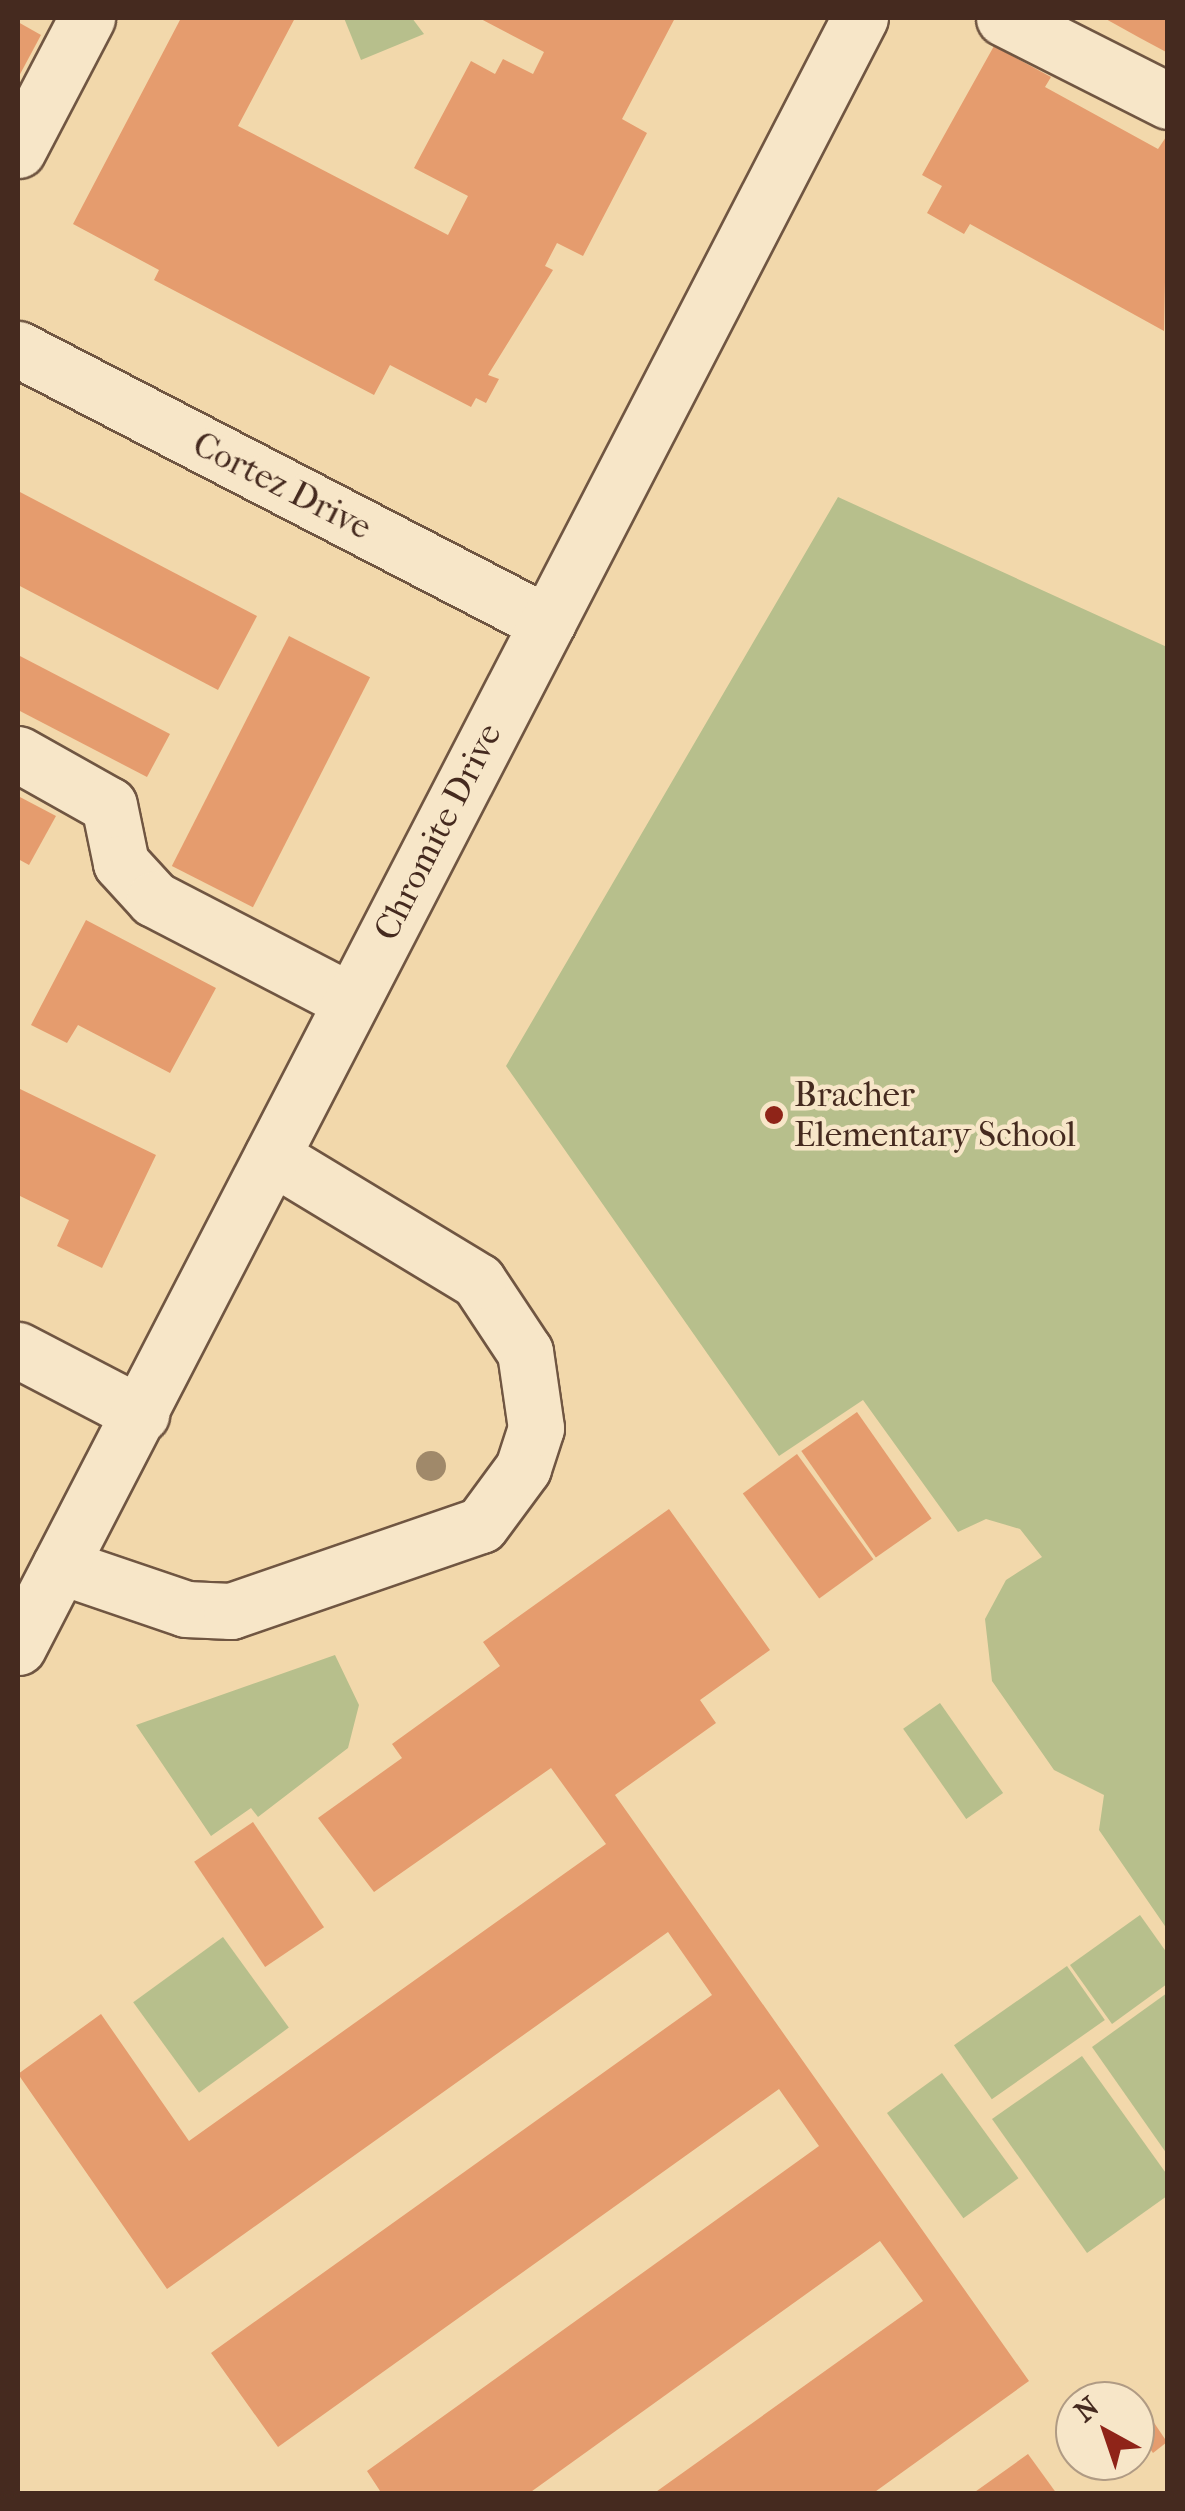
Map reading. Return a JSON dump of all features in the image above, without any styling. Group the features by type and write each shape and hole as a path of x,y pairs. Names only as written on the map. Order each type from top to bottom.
{"street":[{"path":"18,150 88,18"},
{"name":"Chromite Drive","path":"18,1648 860,18"},
{"path":"1004,18 1168,101"},
{"name":"Cortez Drive","path":"18,350 547,623"},
{"path":"18,754 109,805 121,863 154,899 350,1002"},
{"path":"60,1566 186,1609 231,1612 481,1525 523,1468 536,1428 525,1352 478,1280 272,1156"},
{"path":"18,1350 141,1414"}],"green space":[{"path":"344,18 412,18 424,34 361,60"},
{"path":"838,497 1167,647 1167,1929 1099,1830 1104,1795 1054,1770 992,1681 985,1619 1006,1580 1042,1557 1020,1529 986,1519 958,1532 863,1400 779,1456 506,1066"},
{"path":"335,1655 359,1705 348,1748 258,1817 251,1808 211,1836 136,1725"},
{"path":"940,1703 1003,1793 966,1819 903,1729"},
{"path":"1140,1915 1167,1953 1167,1984 1112,2024 1070,1965"},
{"path":"223,1937 289,2028 199,2093 133,2002"},
{"path":"1067,1966 1105,2020 992,2099 954,2045"},
{"path":"1167,1993 1167,2154 1092,2047"},
{"path":"1082,2056 1168,2176 1167,2196 1087,2253 992,2119"},
{"path":"942,2073 1018,2178 963,2218 887,2113"}],"building":[{"path":"181,18 295,18 238,126 448,235 468,196 414,168 471,61 495,74 503,59 533,74 544,52 479,18 675,18 622,119 647,133 583,256 557,243 545,266 553,270 488,375 499,379 486,403 476,398 471,407 390,365 374,395 154,280 159,270 73,224"},
{"path":"1104,18 1168,18 1168,53 1140,38"},
{"path":"18,22 41,35 18,78"},
{"path":"994,46 1051,77 1045,87 1158,149 1168,134 1164,331 970,224 964,234 927,213 942,186 922,175"},
{"path":"18,491 257,616 218,690 18,585"},
{"path":"289,636 370,677 253,907 172,866"},
{"path":"18,655 170,734 147,777 18,710"},
{"path":"18,796 56,816 29,865 18,859"},
{"path":"86,920 216,988 170,1073 78,1025 67,1043 31,1025"},
{"path":"18,1088 156,1155 102,1268 57,1246 69,1220 18,1195"},
{"path":"857,1412 932,1518 876,1557 801,1451"},
{"path":"797,1454 873,1559 819,1599 743,1493"},
{"path":"669,1509 770,1650 700,1700 716,1723 615,1795 1029,2381 872,2494 653,2494 923,2301 880,2241 528,2494 382,2494 367,2471 819,2146 779,2089 278,2447 211,2353 712,1995 668,1932 167,2289 18,2074 101,2014 189,2141 606,1844 551,1768 374,1892 318,1818 402,1758 392,1744 500,1666 483,1642"},
{"path":"253,1822 324,1927 265,1967 194,1862"},
{"path":"1155,2424 1167,2442 1155,2451"},
{"path":"1028,2454 1057,2494 972,2494"}],"place":[{"name":"Bracher Elementary School","path":"774,1115"}]}
